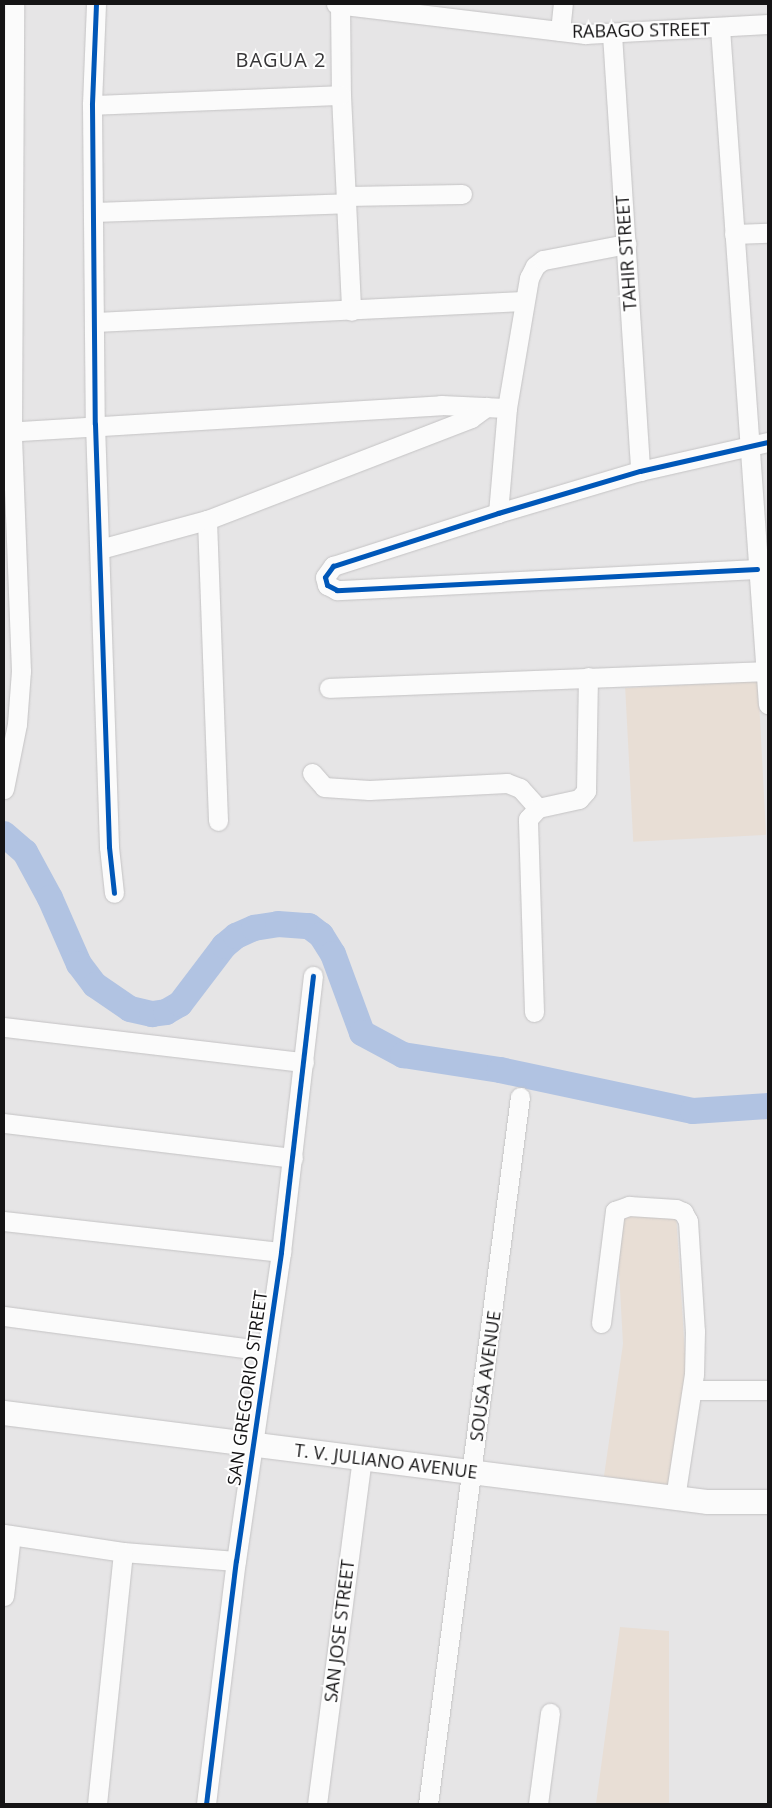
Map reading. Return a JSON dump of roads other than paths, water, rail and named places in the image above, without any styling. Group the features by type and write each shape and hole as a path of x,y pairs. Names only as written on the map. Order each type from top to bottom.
{"main road":[{"name":"T. V. JULIANO AVENUE","path":"4,1413 675,1498 734,1504 768,1502"}],"street":[{"path":"4,789 17,724 21,671 8,432 14,4"},
{"path":"96,4 92,105 95,424 109,847 114,893"},
{"name":"RABAGO STREET","path":"336,4 560,31 612,34 768,24"},
{"path":"340,4 341,95 351,311"},
{"path":"560,31 563,4"},
{"path":"720,28 757,568 767,664 768,704"},
{"name":"TAHIR STREET","path":"612,34 640,471"},
{"path":"92,105 341,95"},
{"path":"94,212 462,194"},
{"path":"734,234 768,233"},
{"path":"498,513 507,408 523,301 532,272 543,260 626,244"},
{"path":"95,322 351,311 523,301"},
{"path":"8,432 95,424 441,406 507,408"},
{"path":"100,549 207,520 471,418 486,407"},
{"path":"757,568 336,590 327,585 325,577 333,566 498,513 640,471 768,442"},
{"path":"207,520 218,821"},
{"path":"329,688 588,677 767,664"},
{"path":"534,1012 526,830 528,819 538,808 579,799 586,791 588,677"},
{"path":"312,773 324,786 369,790 507,782 520,788 538,808"},
{"name":"SAN GREGORIO STREET","path":"206,1804 236,1561 281,1252 313,976"},
{"path":"4,1027 304,1062"},
{"name":"SOUSA AVENUE","path":"428,1804 520,1097"},
{"path":"4,1123 292,1158"},
{"path":"601,1323 611,1216 614,1212 629,1206 676,1208 683,1212 688,1221 695,1331 692,1390 675,1498"},
{"path":"4,1221 281,1252"},
{"path":"4,1316 266,1351"},
{"path":"692,1390 768,1390"},
{"name":"SAN JOSE STREET","path":"317,1804 362,1458"},
{"path":"4,1596 8,1534 123,1552 236,1561"},
{"path":"97,1804 123,1552"},
{"path":"538,1804 550,1713"}],"waterway":[{"path":"4,834 25,852 50,898 79,964 95,985 130,1009 152,1014 166,1012 180,1004 224,946 236,936 254,928 278,924 309,926 321,935 333,954 362,1033 403,1055 500,1070 693,1111 768,1106"}],"district":[{"name":"BAGUA 2","path":"281,59"}]}
